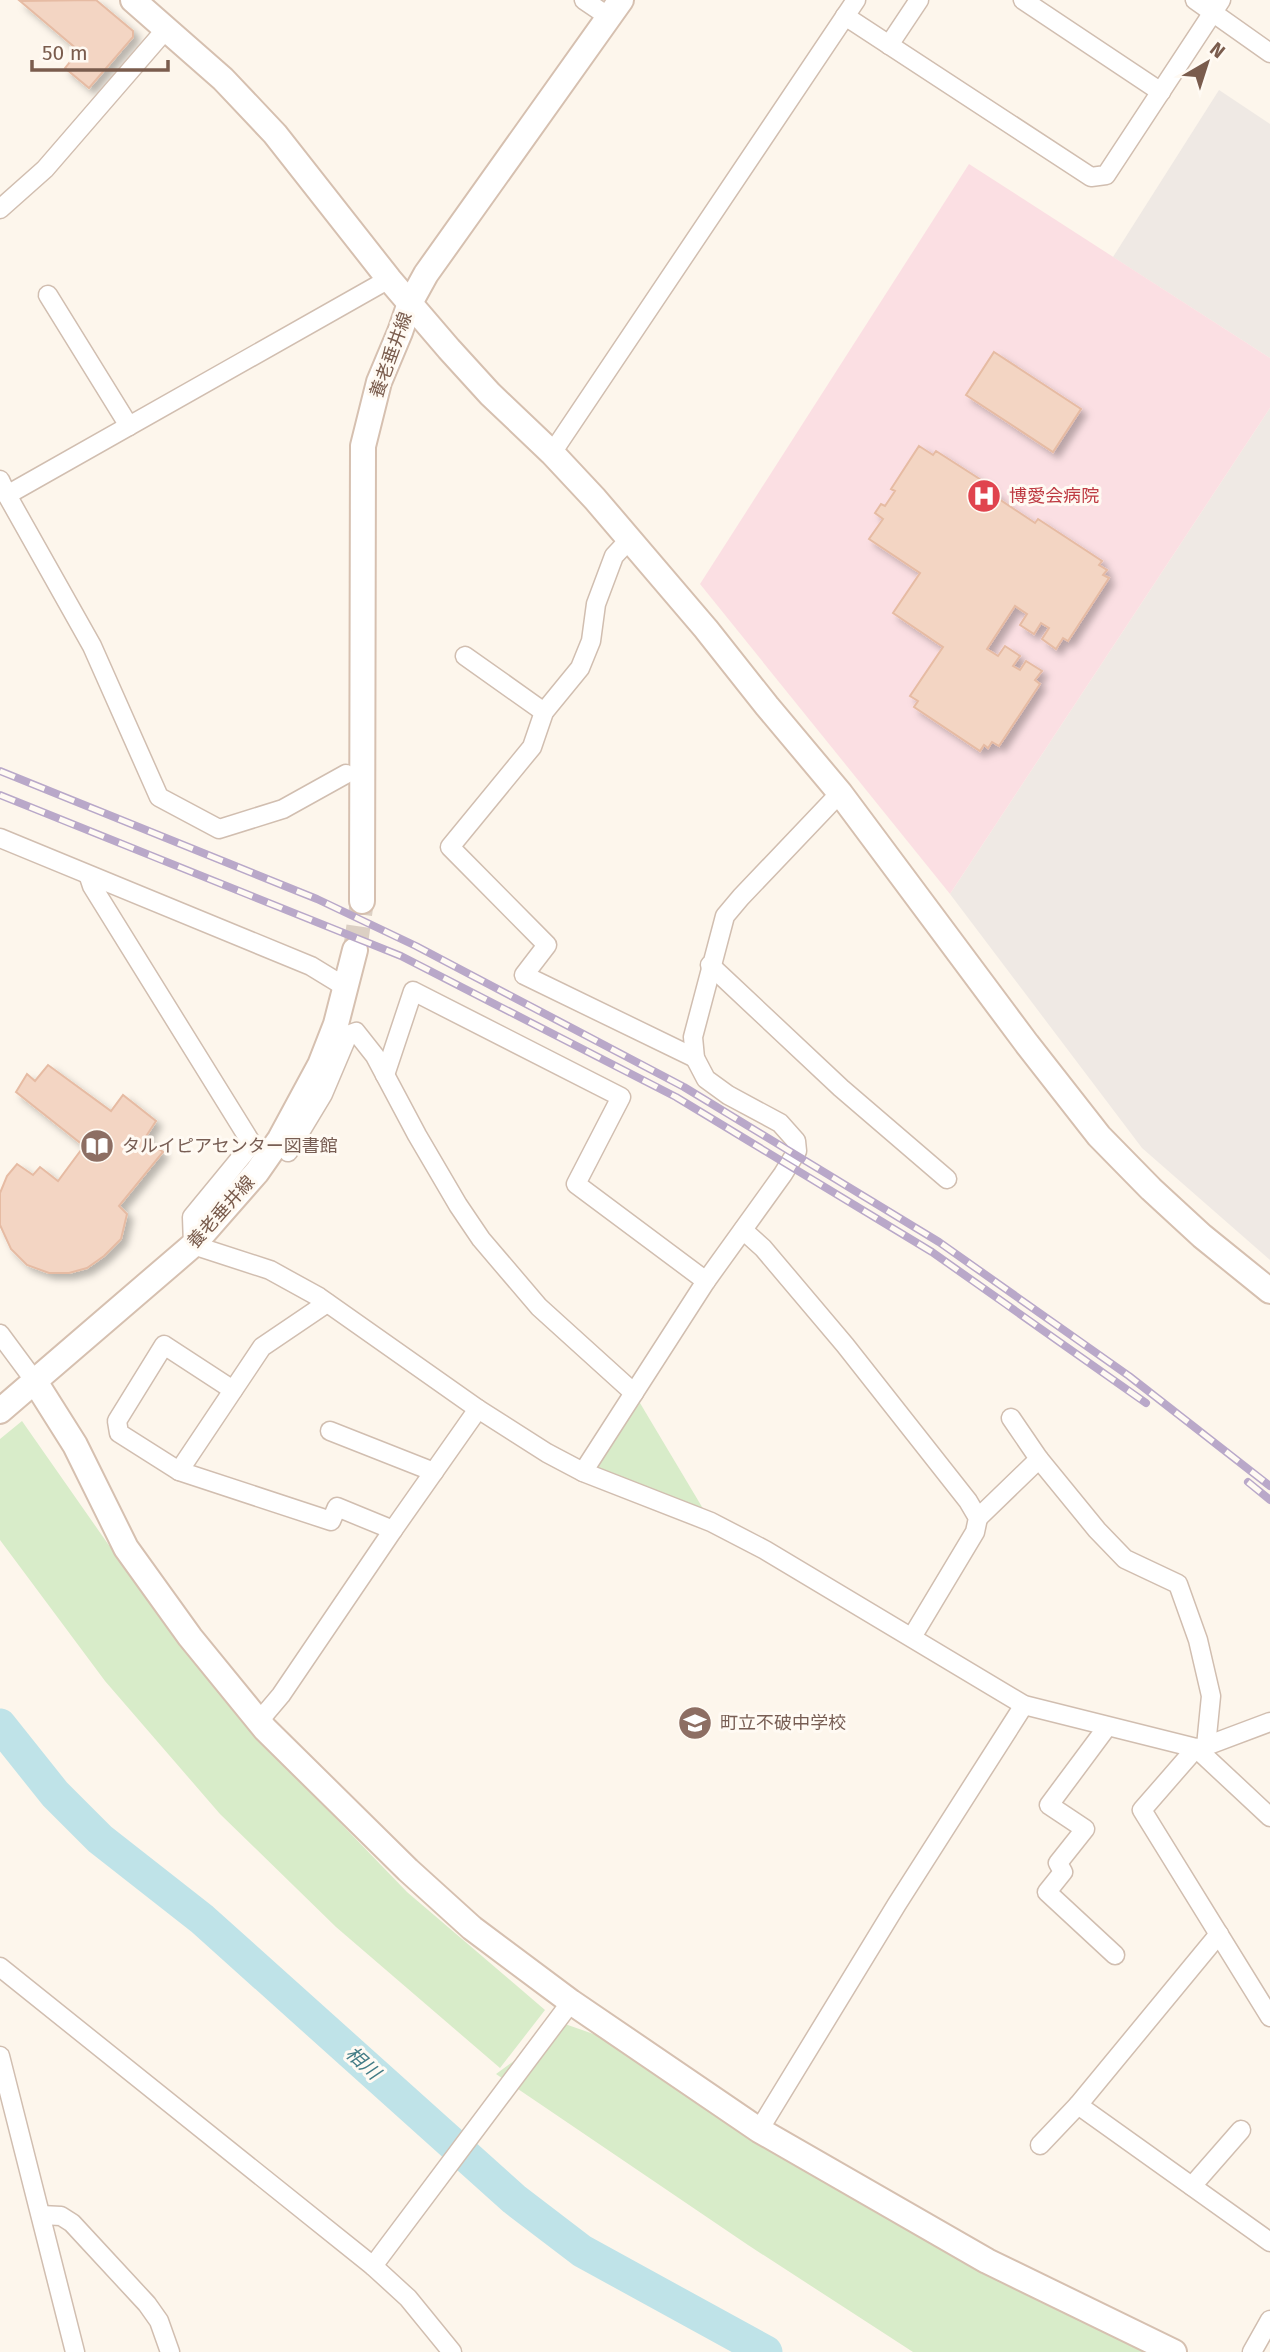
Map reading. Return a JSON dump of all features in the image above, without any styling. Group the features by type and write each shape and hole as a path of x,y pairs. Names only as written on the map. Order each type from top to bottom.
{"street":[{"path":"133,0 223,79 275,134 389,279 490,394 552,453 595,499 706,629 840,793 1018,1033 1099,1136 1202,1236 1270,1291"},
{"path":"584,0 615,8"},
{"path":"552,453 856,0"},
{"path":"889,45 919,0"},
{"path":"1023,0 1160,92"},
{"path":"1195,0 1216,7 1270,53"},
{"path":"845,16 1091,177 1107,175 1216,7"},
{"name":"養老垂井線","path":"362,901 363,446 379,382 410,303 426,274 615,8"},
{"path":"0,209 45,169 167,28"},
{"path":"346,774 283,809 219,829 159,797 92,646 3,487 129,426 389,279"},
{"path":"48,295 129,426"},
{"path":"629,540 614,556 596,604 591,641 580,668 544,712 532,747 450,847 547,945 524,975 695,1058"},
{"path":"465,656 544,712"},
{"path":"583,1472 706,1281 797,1151 796,1141 780,1123 728,1095 706,1079 695,1058 693,1037 725,916 840,793"},
{"path":"0,838 89,877 311,966 346,988"},
{"path":"89,877 92,886 252,1144 192,1217 193,1245 270,1270 327,1303 478,1409 547,1453 583,1472 711,1522 765,1550 1024,1705 1107,1727 1201,1747 1270,1817"},
{"name":"養老垂井線","path":"3,1408 193,1245 257,1172 280,1139 320,1065 336,1024 355,950"},
{"path":"710,965 841,1088 947,1179"},
{"path":"385,1075 413,991 621,1097 576,1184 706,1281"},
{"path":"288,1152 323,1094 348,1035 356,1032 375,1056 458,1205 481,1239 539,1307 635,1393"},
{"path":"743,1230 763,1248 845,1345 978,1518"},
{"path":"179,1471 262,1348 327,1303"},
{"path":"0,1334 75,1445 126,1548 190,1637 258,1721 408,1870 566,2010 759,2130 987,2261 1174,2352"},
{"path":"233,1390 164,1345 117,1421 119,1433 179,1471 331,1521 337,1507 393,1530"},
{"path":"258,1721 281,1695 478,1409"},
{"path":"1011,1418 1039,1459 1097,1530 1125,1559 1178,1584 1198,1640 1211,1696 1201,1747"},
{"path":"330,1431 434,1472"},
{"path":"912,1637 975,1532 978,1518 1039,1459"},
{"path":"759,2130 897,1903 1024,1705"},
{"path":"1270,1722 1201,1747 1142,1810 1270,2017"},
{"path":"1107,1727 1049,1805 1085,1829 1058,1863 1063,1872 1047,1892 1115,1955"},
{"path":"1040,2145 1078,2105 1219,1934"},
{"path":"0,1967 378,2260 452,2352"},
{"path":"378,2260 566,2010"},
{"path":"0,2056 75,2352"},
{"path":"1078,2105 1270,2242"},
{"path":"1192,2186 1241,2130"},
{"path":"41,2215 61,2216 72,2222 147,2304 159,2321 170,2352"},
{"path":"1252,2352 1270,2320"}],"shaded area":[{"path":"1219,90 1270,124 1270,358 1113,257"},
{"name":"博愛会病院","path":"969,164 1270,358 1270,408 950,894 700,584"},
{"path":"1270,408 1270,1260 1142,1148 950,894"}],"green space":[{"path":"634,1393 711,1522 583,1472"},
{"path":"22,1421 108,1544 242,1721 407,1892 545,2010 500,2068 336,1927 220,1814 105,1681 0,1540 0,1439"},
{"path":"565,2024 602,2037 742,2133 878,2214 981,2267 1159,2352 913,2352 748,2245 496,2074"}],"building":[{"path":"96,0 133,31 133,37 89,88 65,68 79,51 20,1"},
{"path":"994,352 1081,409 1053,452 966,395"},
{"path":"919,446 933,455 936,451 989,485 987,488 998,495 996,497 1035,523 1038,519 1102,561 1099,565 1107,570 1103,575 1109,578 1068,641 1063,638 1056,649 1042,639 1049,628 1041,623 1034,634 1020,625 1027,614 1015,606 987,649 998,656 1005,646 1020,656 1013,666 1020,670 1026,661 1042,671 1035,680 1040,684 999,746 992,742 988,748 984,745 980,751 914,707 918,701 910,696 943,647 893,613 920,573 869,539 883,519 875,513 881,504 885,506 895,491 891,489"},
{"path":"48,1065 111,1111 123,1095 156,1121 145,1138 163,1152 119,1206 127,1214 121,1239 87,1268 69,1273 49,1273 27,1265 11,1249 0,1225 0,1193 7,1176 17,1164 33,1175 40,1167 58,1181 84,1146 16,1092 27,1074 35,1081"}],"waterway":[{"name":"相川","path":"0,1725 55,1794 100,1839 202,1919 514,2199 582,2251 766,2352"}],"tunnel":[{"path":"355,950 362,901"}],"railway":[{"path":"0,771 317,899 416,946 684,1087 939,1242 1129,1376 1270,1486"},
{"path":"0,795 401,956 676,1097 932,1252 1146,1403"},
{"path":"1248,1482 1270,1500"}],"place":[{"name":"博愛会病院","path":"984,496"},
{"name":"タルイピアセンター図書館","path":"97,1146"},
{"name":"町立不破中学校","path":"695,1723"}]}
